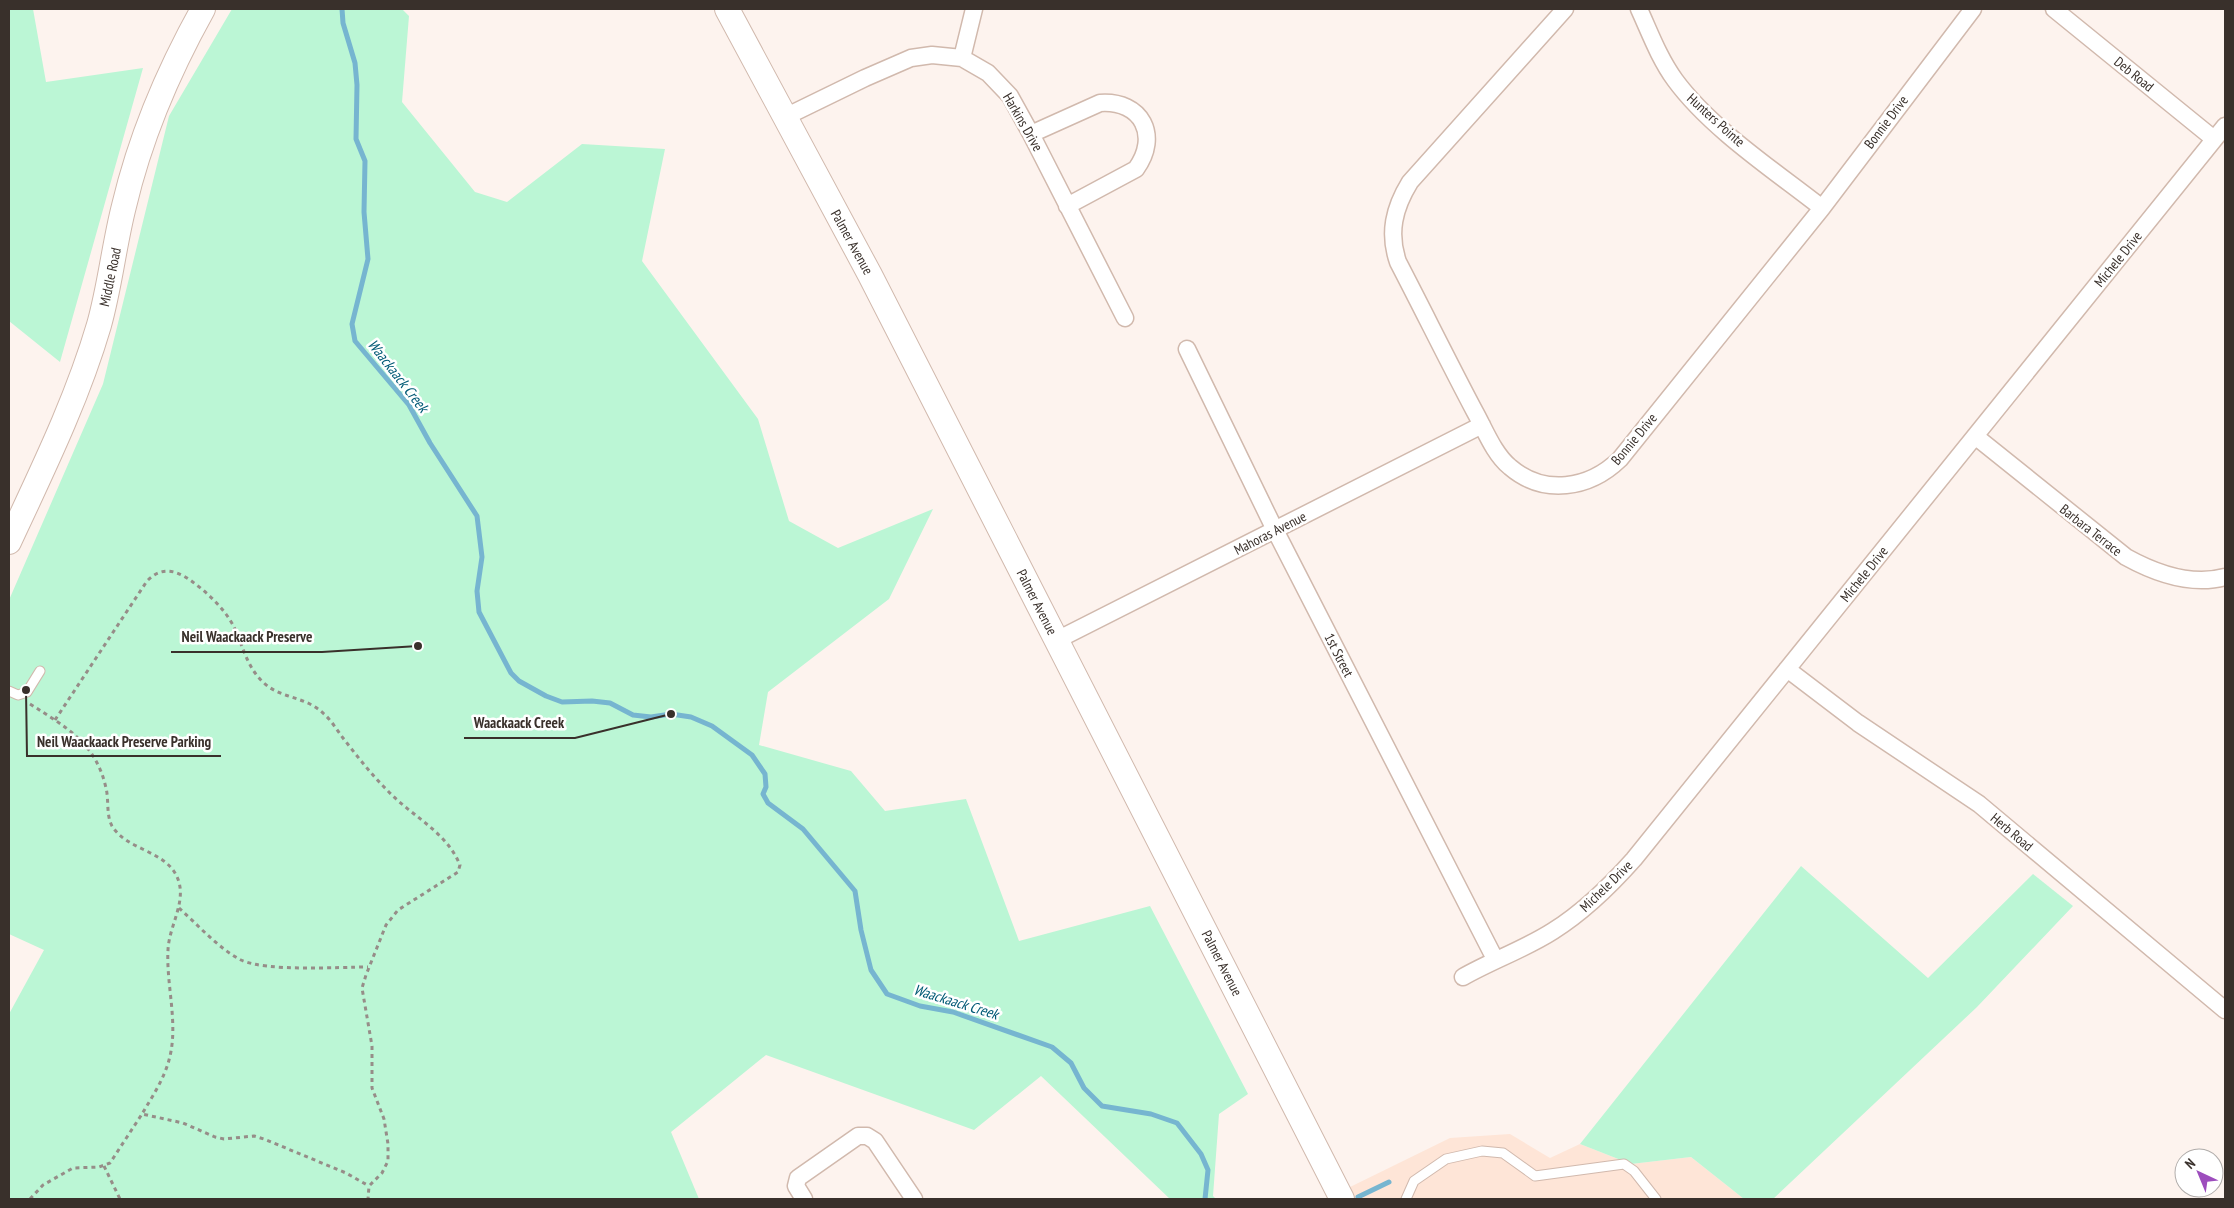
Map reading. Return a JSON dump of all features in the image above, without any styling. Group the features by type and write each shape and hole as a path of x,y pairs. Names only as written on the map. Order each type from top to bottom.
{"street":[{"name":"Middle Road","path":"9,542 66,417 86,367 108,288 124,206 144,140 203,9"},
{"name":"Palmer Avenue","path":"727,9 870,275 1342,1199"},
{"path":"962,58 974,9"},
{"name":"Bonnie Drive","path":"1565,9 1410,182 1400,197 1392,230 1394,251 1398,262 1482,425 1503,460 1522,476 1539,483 1557,486 1578,484 1596,478 1620,459 1822,208 1973,9"},
{"name":"Hunters Pointe","path":"1639,9 1662,59 1689,97 1717,124 1822,208"},
{"name":"Deb Road","path":"2054,9 2214,140"},
{"name":"Harkins Drive","path":"785,117 897,62 932,55 962,58 988,73 999,82 1010,96 1125,318"},
{"path":"1031,134 1100,103 1112,102 1124,105 1137,114 1144,124 1147,148 1143,159 1136,169 1066,206"},
{"name":"Michele Drive","path":"1464,977 1495,959 1553,931 1583,910 1611,886 2225,126"},
{"name":"1st Street","path":"1187,349 1275,530 1495,959"},
{"name":"Mahoras Avenue","path":"1057,640 1482,425"},
{"name":"Barbara Terrace","path":"1976,436 2126,557 2149,569 2181,578 2213,580 2225,577"},
{"name":"Herb Road","path":"1787,669 1858,723 1979,804 2225,1010"},
{"path":"804,1199 796,1186 798,1178 802,1173 858,1136 867,1136 875,1141 914,1199"}],"lane":[{"path":"13,693 27,692 40,671"},
{"path":"1406,1199 1414,1181 1446,1159 1482,1151 1503,1153 1535,1176 1624,1164 1634,1171 1656,1199"}],"path":[{"path":"55,720 147,581 161,570 172,570 190,580 225,612 234,628 245,656 264,683 276,692 307,701 324,714 387,791 406,809 441,836 456,856 460,865 458,872 398,910 386,925 368,967 362,988 372,1046 372,1088 384,1118 388,1144 388,1161 382,1173 369,1186 368,1199"},
{"path":"13,693 55,720 88,746 104,779 109,820 113,828 122,837 170,866 176,874 181,896 168,950 172,1046 163,1076 119,1152 104,1166 73,1168 43,1185 30,1199"},
{"path":"179,908 230,953 243,961 285,966 368,967"},
{"path":"142,1114 183,1123 215,1138 254,1136 264,1138 346,1173 369,1186"},
{"path":"104,1166 120,1199"}],"shaded area":[{"path":"1510,1134 1550,1158 1580,1144 1631,1164 1691,1157 1744,1199 1355,1199 1348,1188 1450,1138"}],"green space":[{"path":"9,9 33,9 46,82 143,68 60,362 9,321"},
{"path":"232,9 402,9 409,16 402,102 475,192 507,202 582,144 665,149 642,261 758,419 789,521 838,548 933,509 889,599 768,692 759,745 851,771 885,811 966,799 1019,941 1150,906 1248,1094 1219,1114 1213,1196 1216,1199 1170,1199 1041,1076 974,1130 766,1055 671,1132 699,1199 9,1199 9,1014 44,950 9,934 9,600 103,384 169,116"},
{"path":"1801,866 1928,978 2033,874 2073,906 1977,1007 1773,1199 1744,1199 1691,1157 1631,1164 1580,1144"}],"waterway":[{"name":"Waackaack Creek","path":"342,9 343,23 355,63 357,85 356,139 365,161 364,212 368,259 352,324 355,341 409,405 430,443 477,516 482,557 477,591 479,612 511,673 519,681 546,696 562,702 592,701 610,703 633,715 651,717 671,714 691,717 712,726 752,755 765,774 766,787 763,794 768,803 803,829 855,891 861,930 871,970 887,994 920,1006 953,1012 1052,1047 1071,1063 1084,1088 1102,1106 1151,1114 1177,1123 1201,1154 1208,1170 1205,1199"},
{"name":"Waackaack Creek","path":"1358,1197 1389,1182"}],"place":[{"name":"Neil Waackaack Preserve","path":"418,646"},
{"name":"Neil Waackaack Preserve Parking","path":"26,690"},
{"name":"Waackaack Creek","path":"671,714"}]}
